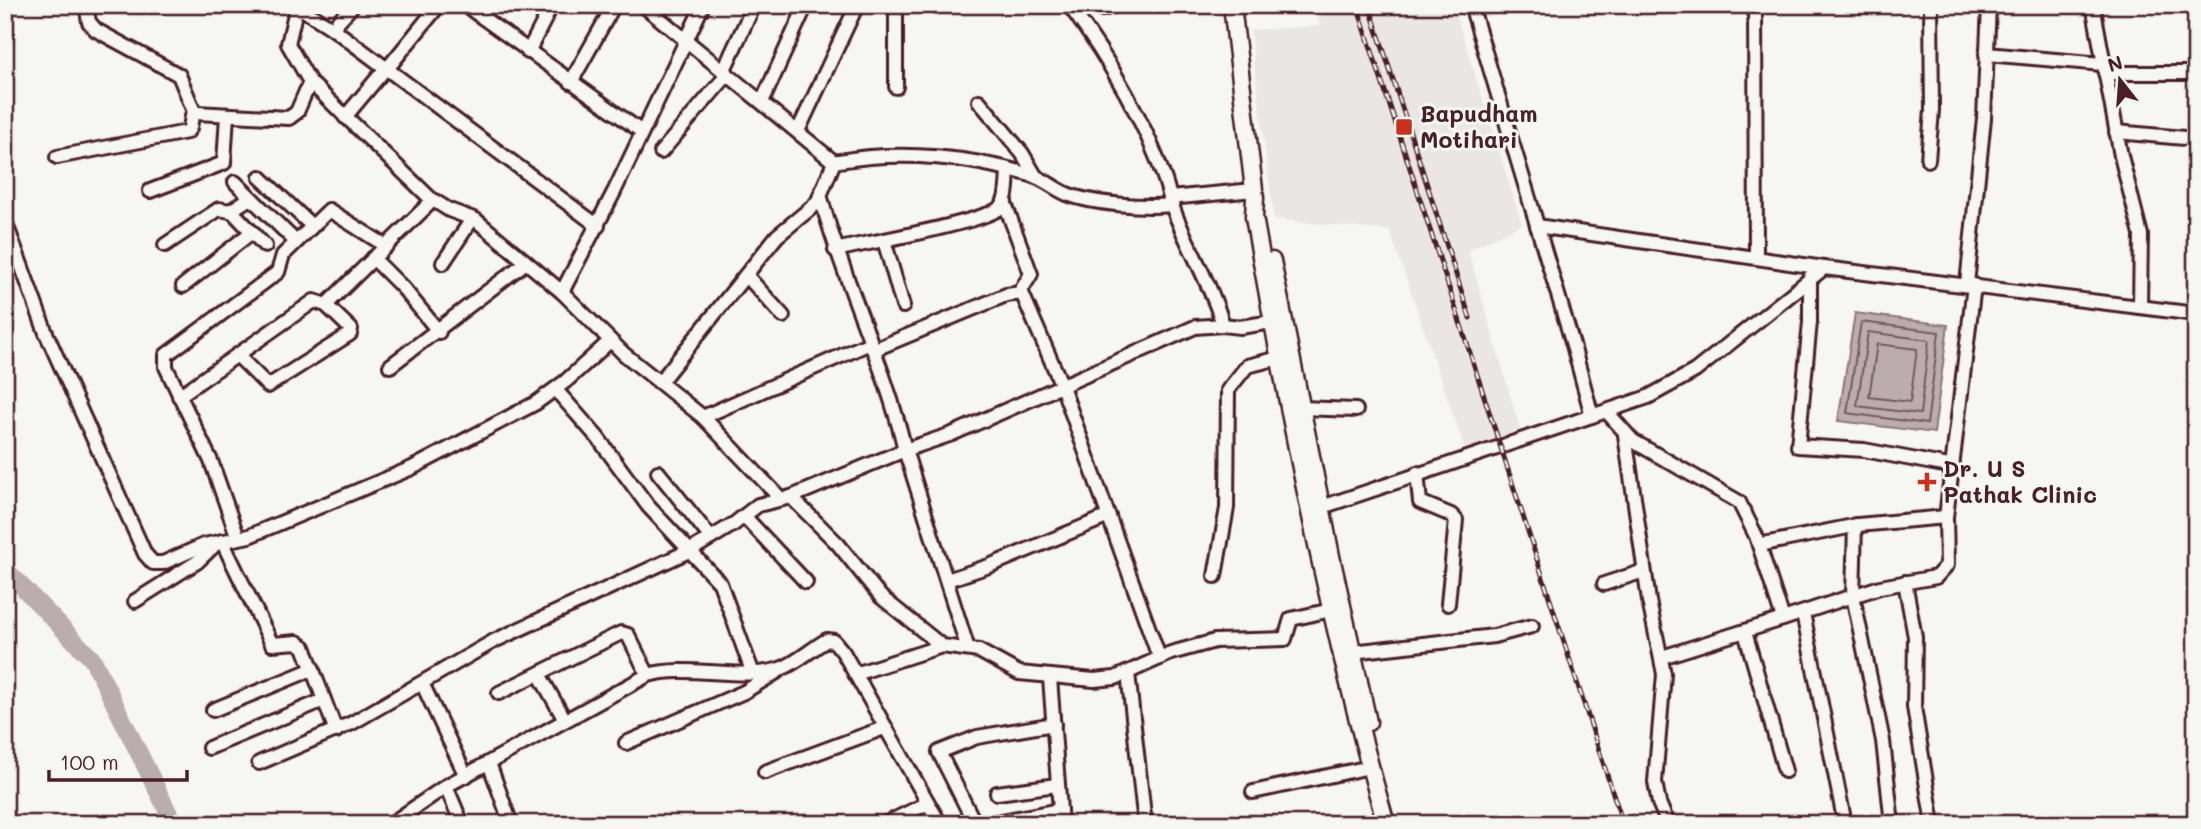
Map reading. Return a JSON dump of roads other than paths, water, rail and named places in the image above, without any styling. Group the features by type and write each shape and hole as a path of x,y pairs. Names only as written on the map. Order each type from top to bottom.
{"main road":[{"path":"1232,5 1255,194 1254,217 1279,358 1397,824"},
{"path":"1255,194 1264,215 1300,408 1331,610 1386,824"}],"street":[{"path":"57,157 187,132 195,114 179,75 96,30 89,22 86,5"},
{"path":"332,28 353,5"},
{"path":"345,117 439,5"},
{"path":"465,5 642,132"},
{"path":"528,52 552,5"},
{"path":"571,82 614,5"},
{"path":"643,5 834,162 914,156 1036,177 1065,193 1086,199 1171,201 1255,194"},
{"path":"562,292 598,226 703,5"},
{"path":"661,152 725,74 754,5"},
{"path":"762,102 806,5"},
{"path":"799,131 857,5"},
{"path":"896,5 896,87"},
{"path":"1069,5 1097,43 1127,96 1165,179 1171,201 1201,274 1216,300 1223,325"},
{"path":"1102,9 1116,5"},
{"path":"1471,5 1592,416"},
{"path":"1755,5 1756,256"},
{"path":"1928,160 1932,110 1931,5"},
{"path":"1662,657 1853,596 1936,577 1944,570 1947,557 1946,517 1954,467 1971,285 1984,118 1989,5"},
{"path":"2093,5 2116,132 2141,235 2140,307"},
{"path":"598,226 332,28 297,6 288,44 310,82 345,117 433,200 472,219 562,292 610,341 703,417 786,498 838,544 881,597 942,646"},
{"path":"1986,54 2104,69 2196,73"},
{"path":"195,114 292,117 310,82"},
{"path":"979,102 1022,153 1036,177"},
{"path":"150,191 224,163 227,115"},
{"path":"2116,132 2196,139"},
{"path":"660,382 782,231 821,198 834,162"},
{"path":"703,417 872,347 1020,292 1030,280 1031,274 1004,201 1008,171"},
{"path":"260,177 312,226"},
{"path":"235,182 296,242"},
{"path":"231,211 250,198"},
{"path":"821,198 835,250 872,347 968,649"},
{"path":"326,305 433,200"},
{"path":"835,250 970,219 996,210 1004,201"},
{"path":"165,245 220,208 231,211 265,246"},
{"path":"238,538 216,474 166,367 166,355 278,272 281,256 327,211 333,210 386,246"},
{"path":"443,263 472,219"},
{"path":"5,221 46,333 147,558 158,564 238,538 412,468 556,390 610,341"},
{"path":"1536,226 1824,268 2196,314"},
{"path":"183,286 252,232"},
{"path":"884,240 903,306"},
{"path":"373,258 403,288 439,332"},
{"path":"390,366 439,332 525,263"},
{"path":"1316,509 1648,397 1695,371 1824,268"},
{"path":"746,275 783,316"},
{"path":"1810,277 1810,323 1798,446 1864,450 1954,467"},
{"path":"1020,292 1062,386 1159,657"},
{"path":"180,396 314,301 326,305 351,327 351,332 268,386 239,356"},
{"path":"259,763 336,731 517,629 691,550 758,505 786,498 905,450 952,435 1195,327 1240,327 1272,322"},
{"path":"1215,576 1227,509 1228,390 1247,366 1279,358"},
{"path":"556,390 598,438 648,506 691,550 725,591 752,671"},
{"path":"1300,408 1356,410"},
{"path":"1607,412 1625,435 1739,502 1759,545 1783,618"},
{"path":"1625,435 1644,571 1662,657 1665,691 1655,782 1659,803 1668,824"},
{"path":"658,472 711,538"},
{"path":"1418,473 1419,502 1451,514 1456,520 1448,604"},
{"path":"744,516 806,582"},
{"path":"947,580 989,566 1109,516"},
{"path":"1759,545 1854,525 1946,517"},
{"path":"1854,525 1853,596 1883,741 1892,824"},
{"path":"135,601 197,562 220,542"},
{"path":"220,542 271,642 275,645 300,642 336,731"},
{"path":"1604,584 1644,571"},
{"path":"1905,582 1915,637 1914,707 1933,824"},
{"path":"855,674 942,646 979,650 1019,673 1094,680 1128,673 1159,657 1215,640 1285,639 1291,619 1331,610"},
{"path":"1802,614 1844,824"},
{"path":"1352,652 1494,636 1532,626"},
{"path":"1745,632 1785,771"},
{"path":"499,693 624,633 648,675"},
{"path":"626,743 744,692 827,640 834,641 940,824"},
{"path":"391,824 446,786 648,675 671,670 752,671 783,668"},
{"path":"213,710 313,669"},
{"path":"1128,673 1145,824"},
{"path":"540,674 565,720"},
{"path":"1050,678 1061,824"},
{"path":"422,683 466,775"},
{"path":"209,748 324,700"},
{"path":"975,824 939,752 977,737 1054,724"},
{"path":"765,772 884,728"},
{"path":"489,763 511,824"},
{"path":"1253,792 1370,767"},
{"path":"997,793 1057,785"},
{"path":"446,786 462,824"},
{"path":"885,824 928,803"},
{"path":"986,824 1060,810"}],"water":[{"path":"1855,313 1948,325 1934,433 1838,421"}],"waterway":[{"path":"5,569 93,660 174,824"}],"railway":[{"path":"1357,5 1623,824"},
{"path":"1369,5 1470,318"}],"place":[{"name":"Bapudham Motihari","path":"1404,127"},
{"name":"Dr. U S Pathak Clinic","path":"1927,482"}]}
